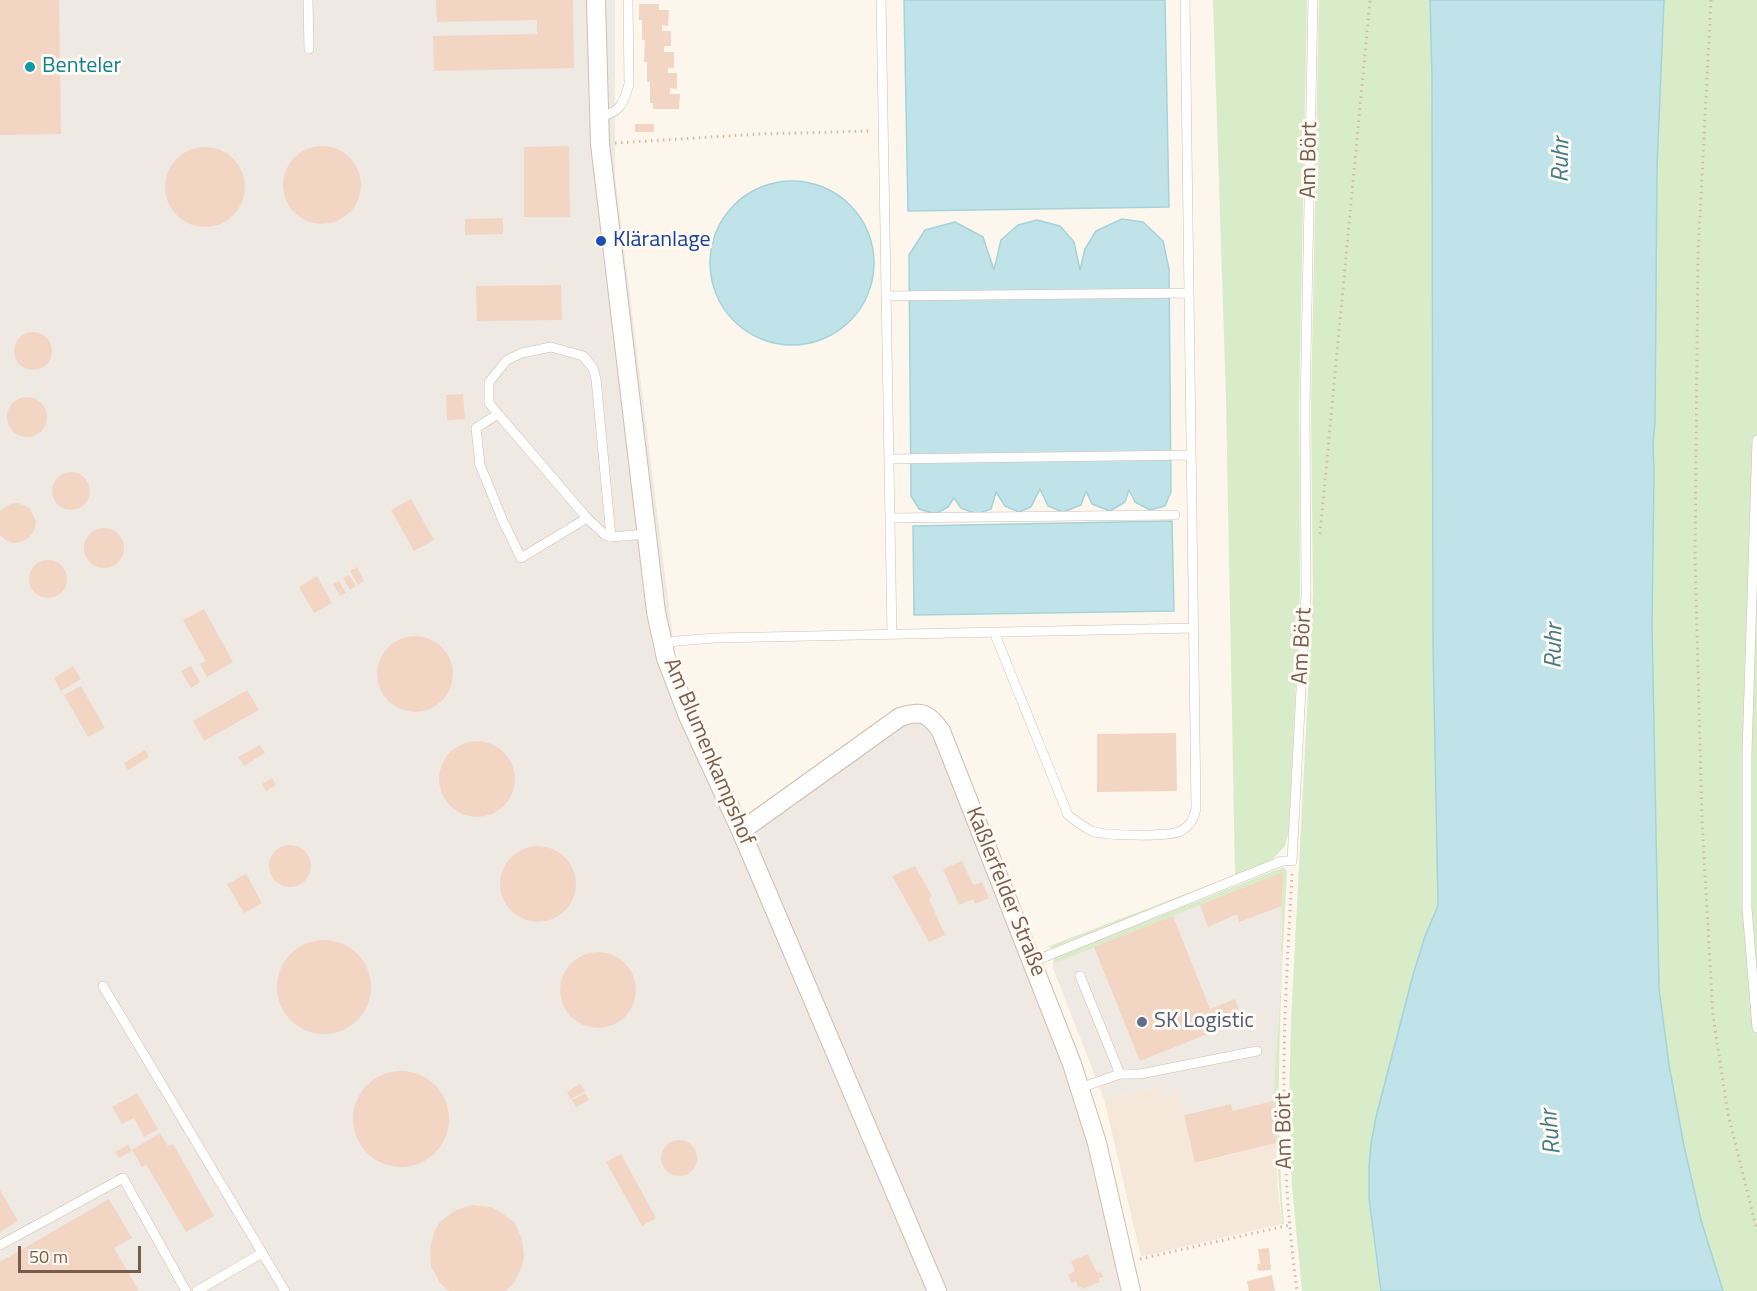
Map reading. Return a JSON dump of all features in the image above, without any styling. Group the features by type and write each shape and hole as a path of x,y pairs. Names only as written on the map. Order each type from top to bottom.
{"street":[{"name":"Am Blumenkampshof","path":"596,0 600,144 656,612 666,658 688,716 741,831 937,1291"},
{"name":"Kaßlerfelder Straße","path":"741,831 900,717 913,712 932,718 941,731 1080,1088 1096,1143 1131,1291"}],"lane":[{"path":"308,0 309,49"},
{"path":"598,116 610,116 626,97 629,84 628,0"},
{"path":"880,0 892,634"},
{"path":"994,632 1068,815 1094,832 1107,834 1168,834 1179,832 1187,827 1193,819 1196,808 1185,0"},
{"name":"Am Bört","path":"1292,861 1306,594 1305,407 1313,0"},
{"path":"886,296 1189,292"},
{"path":"611,537 596,379 593,368 583,356 551,347 522,352 507,360 489,382 489,403 586,518 604,534 611,537 647,534"},
{"path":"498,414 476,428 480,465 521,558 586,518"},
{"path":"1757,440 1747,753 1746,908 1757,1028"},
{"path":"889,459 1191,455"},
{"path":"890,518 1175,515"},
{"path":"663,644 715,638 1194,628"},
{"path":"1032,962 1282,861 1292,861"},
{"path":"1080,976 1120,1074"},
{"path":"103,986 285,1291"},
{"path":"1080,1088 1120,1074 1140,1074 1257,1051"},
{"path":"0,1245 123,1178 186,1291"},
{"path":"197,1291 262,1252"}],"path":[{"path":"1319,536 1370,0"},
{"path":"1711,0 1698,255 1695,556 1702,821 1713,1016 1728,1114 1757,1231"},
{"path":"600,144 759,134 883,130"},
{"name":"Am Bört","path":"1292,861 1284,1104 1286,1187 1297,1291"},
{"path":"1124,1263 1290,1225"}],"shaded area":[{"path":"0,0 615,0 615,176 680,695 741,831 900,717 931,718 1086,1105 1130,1291 0,1291"},
{"path":"1283,872 1281,950 1283,952 1273,1101 1276,1143 1243,1151 1231,1104 1184,1115 1181,1100 1172,1095 1161,1097 1159,1087 1104,1099 1053,964"},
{"path":"1159,1087 1181,1100 1196,1163 1276,1143 1282,1224 1141,1257 1104,1099"}],"green space":[{"path":"1213,0 1307,0 1299,407 1300,596 1289,831 1285,846 1271,861 1053,948 1047,947 1235,875 1226,399"},
{"path":"1319,0 1430,0 1433,645 1438,906 1425,936 1413,975 1371,1144 1369,1198 1381,1291 1302,1291 1292,1187 1289,1104 1291,1021 1313,595 1311,408"},
{"path":"1663,0 1757,0 1757,1291 1723,1291 1701,1220 1683,1142 1669,1065 1659,988 1652,625 1657,167"},
{"path":"1284,867 1287,871 1283,953 1281,950 1283,872 1053,964 1056,957"},
{"path":"1283,958 1279,1092 1284,1224 1282,1224 1273,1101"}],"water":[{"path":"904,0 1165,0 1169,207 908,211"},
{"name":"Ruhr","path":"1430,0 1664,0 1657,167 1652,625 1659,988 1669,1065 1684,1146 1701,1220 1723,1291 1381,1291 1369,1198 1371,1144 1413,975 1425,936 1438,906 1433,645"},
{"path":"792,181 808,182 823,187 850,205 868,232 873,247 873,279 868,294 850,321 823,339 808,344 792,345 776,344 761,339 734,321 716,294 711,279 710,263 711,247 716,232 734,205 761,187 776,182"},
{"path":"1122,219 1143,222 1163,241 1169,269 1171,492 1165,506 1150,510 1135,502 1129,490 1125,502 1110,511 1092,504 1086,491 1081,505 1063,512 1048,506 1040,489 1031,507 1019,512 1005,506 996,492 991,509 977,514 961,508 954,498 948,507 935,514 919,509 911,496 909,255 925,230 955,222 983,237 994,270 1001,240 1018,225 1037,220 1060,226 1074,242 1080,270 1085,249 1096,231"},
{"path":"1172,521 1174,611 914,615 913,526"}],"building":[{"name":"Benteler","path":"0,0 59,0 61,134 0,135"},
{"path":"436,0 573,0 574,68 434,71 433,36 537,34 537,20 437,22"},
{"path":"639,4 659,4 659,10 669,10 668,26 662,25 662,31 671,31 671,46 664,46 664,52 674,52 674,68 668,68 668,73 677,73 677,89 670,88 670,94 680,94 679,109 653,109 653,103 650,103 650,82 647,82 647,62 644,62 645,40 642,40"},
{"path":"635,124 654,124 654,132 635,132"},
{"path":"314,146 330,146 344,152 355,163 361,177 361,193 355,207 344,218 330,224 314,224 300,218 289,207 283,193 283,177 289,163 300,152"},
{"path":"569,146 570,217 524,217 524,147"},
{"path":"197,147 213,147 234,158 245,179 245,195 234,216 213,227 197,227 183,221 171,209 165,195 165,179 171,165 183,153"},
{"path":"503,218 503,234 465,235 465,219"},
{"path":"561,285 562,320 477,321 476,286"},
{"path":"33,332 40,333 46,338 51,344 51,358 46,364 40,369 33,370 26,369 20,364 15,358 14,351 15,344 20,338 26,333"},
{"path":"463,394 465,419 447,420 446,395"},
{"path":"27,397 41,403 47,417 41,431 27,437 13,431 7,417 13,403"},
{"path":"71,472 85,477 90,491 85,505 71,510 57,505 52,491 57,477"},
{"path":"411,499 434,540 414,551 391,510"},
{"path":"17,503 30,509 36,521 32,534 27,539 13,543 0,535 0,511 10,504"},
{"path":"104,528 118,534 124,548 118,562 104,568 90,562 84,548 90,534"},
{"path":"48,560 55,561 61,566 66,572 66,586 61,592 55,597 48,598 41,597 35,592 30,586 29,579 30,572 35,566 41,561"},
{"path":"357,567 364,581 358,585 350,571"},
{"path":"349,575 356,586 350,590 343,578"},
{"path":"317,576 332,603 314,613 299,587"},
{"path":"339,581 346,593 340,596 333,584"},
{"path":"204,609 233,662 207,677 200,664 206,661 183,620"},
{"path":"415,636 430,639 442,647 450,659 453,674 450,689 442,701 430,709 415,712 400,709 388,701 380,689 377,674 380,659 388,647 400,639"},
{"path":"73,666 81,679 61,691 54,678"},
{"path":"191,666 200,682 191,688 181,671"},
{"path":"81,686 105,728 88,737 64,695"},
{"path":"247,690 259,710 204,741 193,721"},
{"path":"1176,733 1177,791 1097,792 1097,734"},
{"path":"477,741 492,744 504,752 512,764 515,779 512,794 504,806 492,814 477,817 462,814 450,806 442,794 439,779 442,764 450,752 462,744"},
{"path":"260,745 265,753 244,766 238,757"},
{"path":"145,750 149,757 128,770 124,763"},
{"path":"272,778 276,785 266,791 262,784"},
{"path":"290,845 305,851 311,866 305,881 290,887 275,881 269,866 275,851"},
{"path":"538,846 553,849 565,857 573,869 576,884 573,899 565,911 553,919 538,922 523,919 511,911 503,899 500,884 503,869 511,857 523,849"},
{"path":"962,861 973,885 982,882 989,898 975,904 973,899 959,905 943,869"},
{"path":"915,866 932,896 929,899 945,935 929,942 892,876"},
{"path":"1283,872 1282,906 1239,922 1237,914 1208,927 1200,905"},
{"path":"246,874 262,903 244,913 227,884"},
{"path":"1173,916 1210,1009 1235,999 1243,1020 1140,1061 1094,947"},
{"path":"324,940 342,943 358,953 368,969 371,987 368,1005 358,1021 342,1031 324,1034 306,1031 290,1021 280,1005 277,987 280,969 290,953 306,943"},
{"path":"598,952 613,955 625,963 633,975 636,990 633,1005 625,1017 613,1025 598,1028 583,1025 571,1017 563,1005 560,990 563,975 571,963 583,955"},
{"path":"401,1071 419,1075 435,1085 445,1101 449,1119 445,1137 435,1153 419,1163 401,1167 383,1163 367,1153 357,1137 353,1119 357,1101 367,1085 383,1075"},
{"path":"580,1084 585,1091 571,1099 567,1092"},
{"path":"137,1093 158,1129 144,1137 134,1118 122,1124 112,1107"},
{"path":"585,1093 589,1100 576,1107 572,1100"},
{"path":"1273,1101 1276,1143 1195,1163 1184,1115 1231,1104 1233,1111"},
{"path":"160,1133 168,1146 173,1144 214,1216 186,1232 146,1164 142,1167 132,1150"},
{"path":"679,1140 692,1145 697,1158 692,1171 679,1176 666,1171 661,1158 666,1145"},
{"path":"128,1145 132,1151 119,1158 115,1152"},
{"path":"621,1154 656,1218 642,1226 606,1162"},
{"path":"0,1190 18,1221 0,1232"},
{"path":"109,1199 132,1238 114,1248 139,1291 0,1291 0,1262"},
{"path":"472,1205 491,1207 499,1211 514,1222 522,1239 524,1257 522,1266 514,1283 505,1291 449,1291 440,1283 431,1266 430,1248 440,1222 454,1211"},
{"path":"1269,1248 1271,1270 1258,1271 1257,1264 1260,1264 1258,1249"},
{"path":"1088,1254 1097,1273 1101,1271 1103,1277 1099,1278 1100,1282 1082,1289 1081,1286 1078,1287 1076,1281 1072,1283 1068,1275 1075,1271 1071,1261"},
{"path":"1272,1275 1275,1291 1249,1291 1247,1281"}],"place":[{"name":"Benteler","path":"30,67"},
{"name":"Kläranlage","path":"601,241"},
{"name":"SK Logistic","path":"1142,1022"}]}
